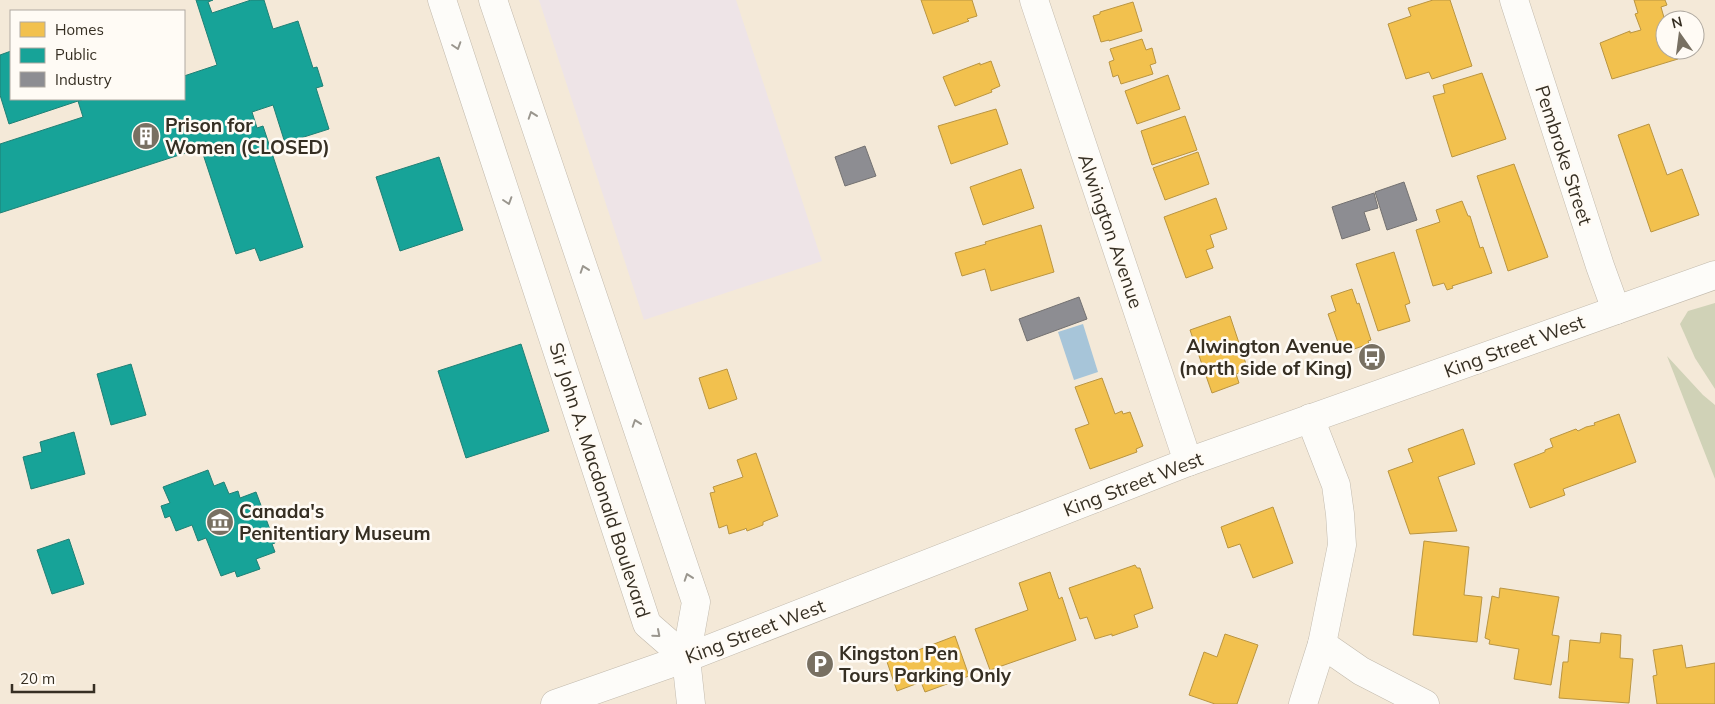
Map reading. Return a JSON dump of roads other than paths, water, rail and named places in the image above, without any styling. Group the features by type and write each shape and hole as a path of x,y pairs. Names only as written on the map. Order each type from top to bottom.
{"main road":[{"name":"Sir John A. Macdonald Boulevard","path":"442,0 647,624 686,658"},
{"path":"493,0 696,602 686,658 691,704"},
{"name":"Alwington Avenue","path":"1034,0 1188,462"},
{"name":"Pembroke Street","path":"1514,0 1616,310"},
{"name":"King Street West","path":"555,704 686,658 1188,462 1715,275"},
{"path":"1303,704 1322,644 1342,545 1336,485 1310,418"},
{"path":"1322,644 1361,671 1424,704"}],"water":[{"path":"1083,324 1098,372 1074,380 1058,332"}],"place":[{"name":"Prison for Women (CLOSED)","path":"146,136"},
{"name":"Alwington Avenue (north side of King)","path":"1372,357"},
{"name":"Canada's Penitentiary Museum","path":"220,522"},
{"name":"Kingston Pen Tours Parking Only","path":"820,664"}]}
